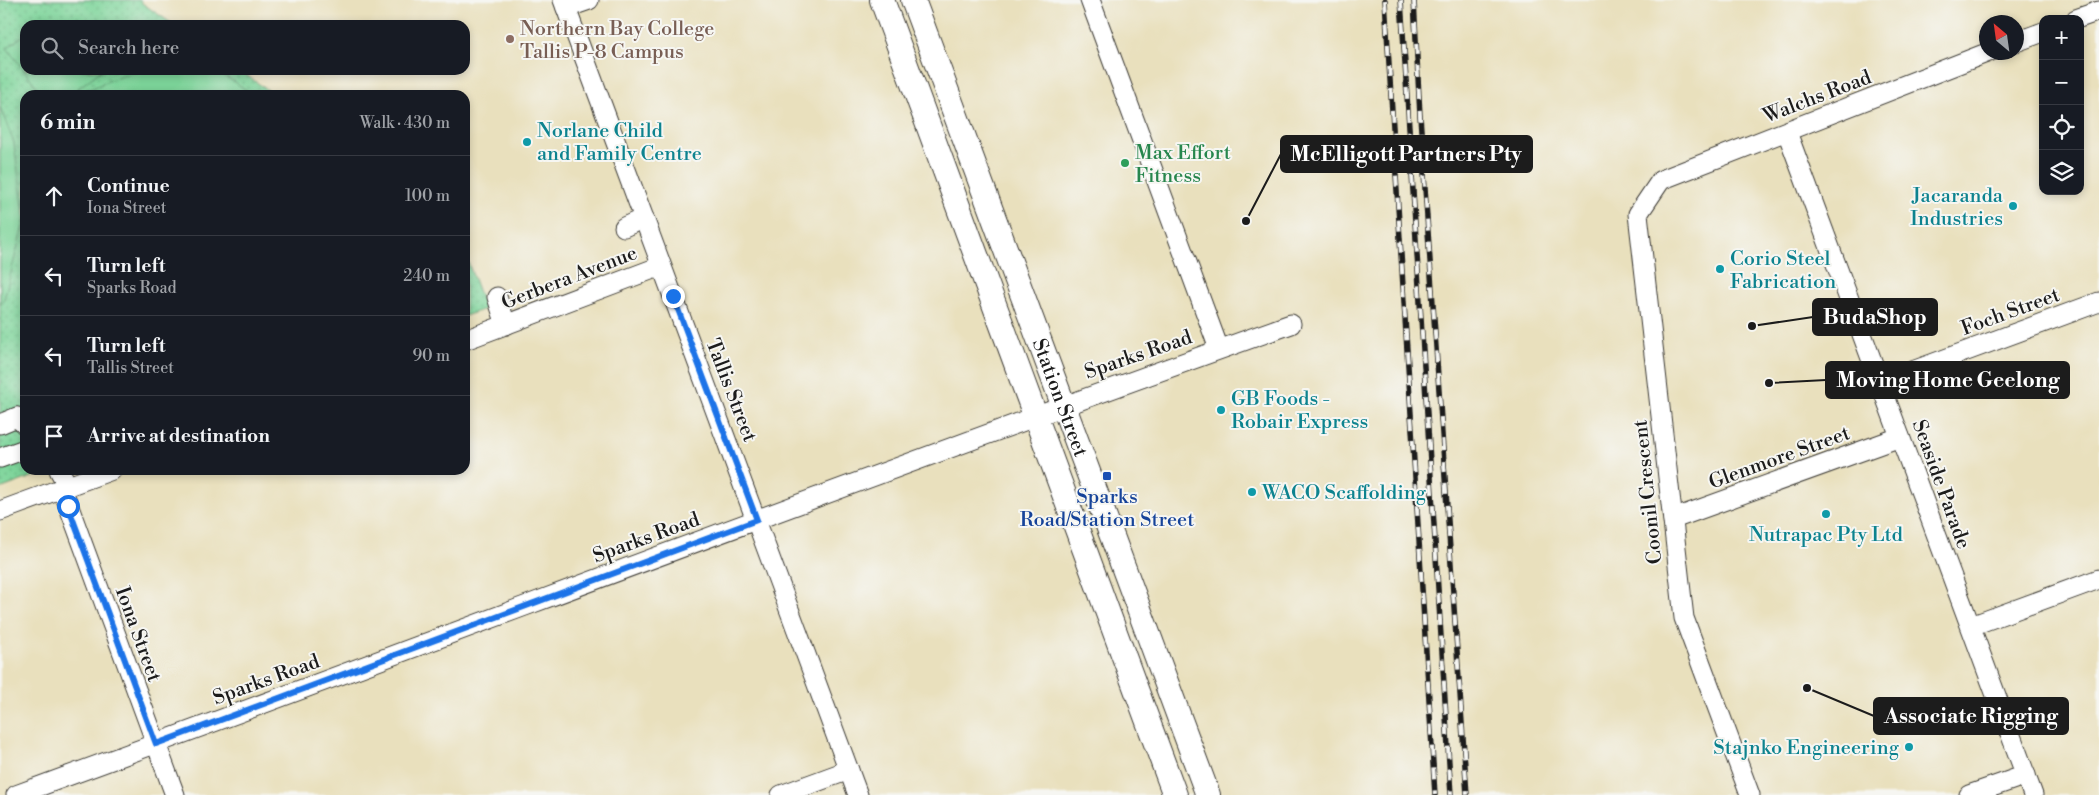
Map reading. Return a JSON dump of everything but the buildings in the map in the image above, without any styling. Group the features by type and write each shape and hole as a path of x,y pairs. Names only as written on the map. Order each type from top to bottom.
{"main road":[{"name":"Station Street","path":"882,0 1175,795"},
{"name":"Station Street","path":"914,0 1208,795"}],"street":[{"path":"564,4 589,0"},
{"path":"1090,0 1219,349"},
{"name":"Tallis Street","path":"564,4 858,795"},
{"path":"2084,16 2099,11"},
{"path":"2024,39 2039,33"},
{"name":"Walchs Road","path":"1661,180 1979,56"},
{"name":"Seaside Parade","path":"1787,132 2033,795"},
{"name":"Coonil Crescent","path":"1661,180 1638,214 1684,618 1750,795"},
{"path":"624,226 644,218"},
{"name":"Gerbera Avenue","path":"470,338 661,266"},
{"path":"497,297 506,325"},
{"name":"Foch Street","path":"1880,383 2099,302"},
{"name":"Sparks Road","path":"16,795 1063,405 1291,324"},
{"path":"0,424 17,417 20,420"},
{"name":"Glenmore Street","path":"1672,519 1900,437"},
{"path":"0,458 20,451"},
{"path":"0,511 63,482 92,475"},
{"name":"Iona Street","path":"63,482 175,795"},
{"path":"1971,626 2099,579"},
{"path":"781,795 849,770"},
{"path":"1969,795 2026,774"}],"green space":[{"path":"0,0 141,0 142,3 167,20 20,20 20,75 246,75 268,90 20,90 20,475 37,475 0,489"},
{"path":"20,38 20,65 7,48"},
{"path":"28,75 95,75 76,90 39,90"},
{"path":"126,75 221,75 246,90 88,90"},
{"path":"0,107 14,143 20,184 20,238 4,299 0,304"},
{"path":"470,268 485,309 470,314"}],"railway":[{"path":"1385,0 1435,795"},
{"path":"1401,0 1451,795"},
{"path":"1414,0 1420,116 1467,795"}],"place":[{"name":"Northern Bay College Tallis P-8 Campus","path":"510,39"},
{"name":"Norlane Child and Family Centre","path":"527,142"},
{"name":"Max Effort Fitness","path":"1125,163"},
{"name":"Jacaranda Industries","path":"2013,206"},
{"name":"McElligott Partners Pty","path":"1246,221"},
{"name":"Corio Steel Fabrication","path":"1720,269"},
{"name":"BudaShop","path":"1752,326"},
{"name":"Moving Home Geelong","path":"1769,383"},
{"name":"GB Foods - Robair Express","path":"1221,410"},
{"name":"Sparks Road/Station Street","path":"1107,476"},
{"name":"WACO Scaffolding","path":"1252,492"},
{"name":"Nutrapac Pty Ltd","path":"1826,514"},
{"name":"Associate Rigging","path":"1807,688"},
{"name":"Stajnko Engineering","path":"1909,747"}],"route":[{"path":"68,506 156,744 757,520 673,296"}]}
